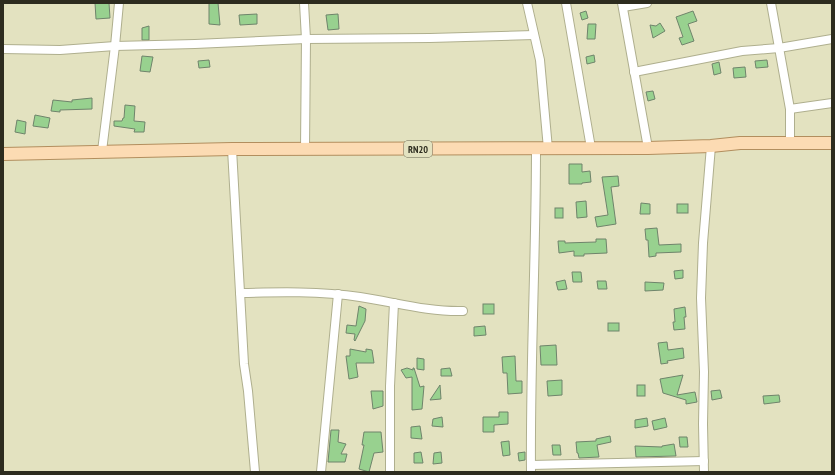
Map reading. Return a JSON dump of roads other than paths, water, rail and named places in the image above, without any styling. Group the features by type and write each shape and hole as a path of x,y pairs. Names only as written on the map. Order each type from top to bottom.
{"main road":[{"name":"RN20","path":"3,154 232,148 542,149 648,148 711,146 740,143 832,143"}],"street":[{"path":"102,151 119,3"},
{"path":"304,3 306,39 306,149"},
{"path":"527,3 540,60 542,149 536,226 531,386 531,468 704,461"},
{"path":"566,3 591,148"},
{"path":"647,3 623,5 648,148"},
{"path":"771,3 790,109 790,144"},
{"path":"3,49 60,50 115,46 306,39 430,38 534,34"},
{"path":"634,72 742,52 779,48 832,39"},
{"path":"790,109 832,103"},
{"path":"704,472 704,372 700,298 711,146"},
{"path":"232,148 244,364 248,391 255,472"},
{"path":"240,293 271,292 338,294 436,310 463,311"},
{"path":"321,472 338,294"},
{"path":"390,472 390,386 394,303"}]}
